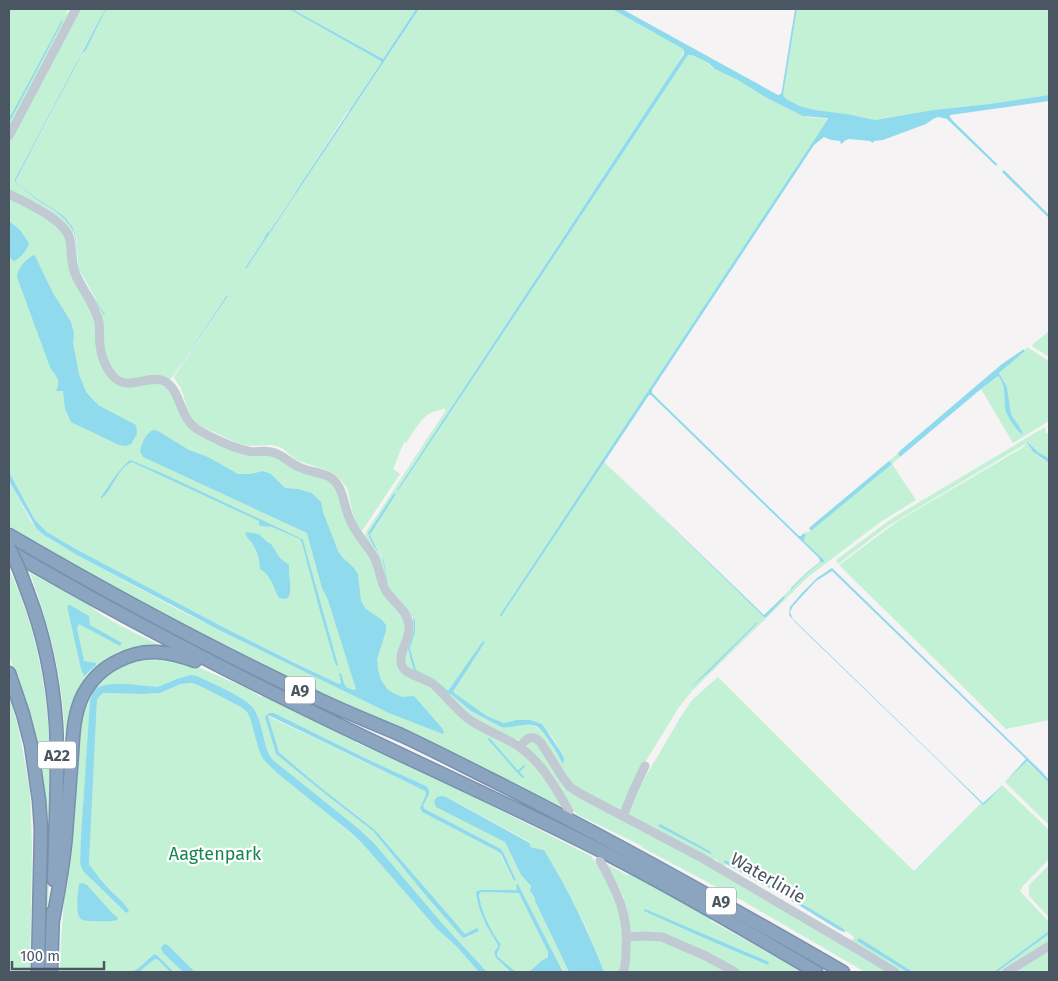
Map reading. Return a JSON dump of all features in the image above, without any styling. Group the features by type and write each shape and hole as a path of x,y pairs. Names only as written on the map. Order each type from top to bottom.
{"highway":[{"name":"A9","path":"9,534 112,594 198,639 319,699 419,744 552,811 709,895 843,972"},
{"name":"A9","path":"9,549 115,611 191,652 613,857 680,893 816,972"},
{"name":"A22","path":"9,549 19,569 36,615 46,652 52,684 56,724 57,772 51,972"},
{"name":"A22","path":"52,920 63,864 75,723 83,696 89,685 100,672 124,657 148,652 175,654 252,683"},
{"name":"A22","path":"9,673 31,745 39,800 41,838 38,972"}],"street":[{"path":"9,136 76,9"},
{"path":"9,194 51,218 66,230 70,240 73,269 97,317 100,328 100,348 104,362 114,378 126,383 158,379 168,383 188,422 196,429 235,448 249,452 271,452 300,468 331,478 340,489 350,521 376,561 383,586 387,593 401,607 406,616 409,633 401,658 402,667 406,672 431,683 467,718 519,746 546,773 569,811"},
{"name":"Waterlinie","path":"519,746 530,737 538,739 570,787 702,858 895,972"},
{"path":"623,816 645,766"},
{"path":"600,861 611,880 621,904 626,925 627,938 623,972"},
{"path":"627,938 662,937 706,956 735,972"},
{"path":"1007,972 1049,946"}],"green space":[{"path":"9,9 68,9 67,14 70,9 74,9 9,131"},
{"path":"78,9 105,9 76,63 86,50 106,9 289,9 381,60 381,63 267,234 246,269 419,9 612,9 684,51 677,65 397,490 399,490 690,54 749,85 767,98 794,111 808,117 828,119 500,616 504,613 604,462 764,617 805,575 821,562 824,562 804,541 806,536 804,533 811,531 891,464 889,461 898,453 900,457 892,464 916,500 879,523 808,577 692,691 679,707 641,769 621,811 575,788 531,734 514,740 482,725 404,667 407,611 402,603 389,594 365,536 446,410 443,408 442,410 430,413 406,443 404,442 393,469 400,474 362,531 355,522 347,488 332,472 296,460 282,448 273,445 249,446 237,443 197,424 193,420 180,386 174,377 228,295 169,381 126,381 115,375 103,352 102,318 77,275 70,233 9,191 9,141","holes":["71,74 16,180 26,190 15,182 15,179","28,192 57,212 70,222 77,239 78,267 104,314 89,292 77,267 75,261 75,239 72,228 63,217","394,493 396,494 370,535 382,559 368,533","411,614 415,625 415,633 410,648 416,670 428,676 415,671 408,649 414,631","757,622 758,624 688,690","484,641 453,692 487,716 504,723 516,720 542,724 558,747 563,763 548,739 538,728 525,724 501,727 471,711 445,691 435,679 448,691"]},
{"path":"292,9 416,9 383,59"},
{"path":"797,9 1049,9 1049,95 933,110 875,120 800,106 786,99 783,95"},
{"path":"9,196 63,231 95,316 98,345 115,381 158,382 170,390 194,431 270,455 323,477 334,484 364,548 407,624 399,662 536,765 564,809 390,725 388,726 175,621 63,560 63,558 9,527 9,481 31,521 44,535 63,547 175,608 380,708 351,690 221,626 74,548 47,532 35,520 9,472"},
{"path":"1049,331 1049,357 1032,346"},
{"path":"1027,347 1049,361 1049,421 1013,443 981,389 998,376 1004,389 1006,413 1023,435 1011,414 1007,387 999,373 1025,351"},
{"path":"1045,427 1046,433 1049,433 1049,458 1039,453 1028,441 1030,448 1049,463 1049,720 1006,729 839,565 898,521 1022,448 1025,444 888,526 838,564 836,560 891,519"},
{"path":"9,569 19,592 34,638 40,663 47,711 50,783 46,972 44,972 47,860 45,791 31,720 9,656"},
{"path":"30,573 90,605 94,610 111,620 159,645 162,644 169,648 143,649 87,683 64,814 65,742 60,683 50,635"},
{"name":"Aagtenpark","path":"150,656 189,663 248,689 261,697 263,695 355,740 356,743 444,782 591,856 610,886 624,926 620,972 604,972 586,927 544,850 530,847 530,842 446,797 505,842 521,875 531,886 530,891 569,972 563,972 518,884 517,890 477,891 479,908 486,925 498,945 494,952 496,958 511,972 487,972 441,922 374,843 273,760 266,746 258,716 250,704 228,691 191,675 157,687 106,685 90,700 80,863 94,882 126,913 113,893 89,864 97,700 103,693 160,693 181,684 192,683 241,707 247,712 263,759 362,843 437,929 457,947 479,972 195,972 168,945 162,948 163,953 183,972 174,972 159,957 149,957 137,970 132,972 60,972 76,750 83,706 97,682 121,664","holes":["274,713 426,786 429,794 423,806 425,809 501,849 516,880 514,881 497,851 422,812 420,808 426,794 425,791 268,716 279,752 375,830 460,929 465,934 471,935 465,938 461,936 373,831 276,754 267,714"]},
{"path":"718,677 914,871 981,803 985,804 1002,785 1049,830 1049,859 1020,891 1049,922 1049,931 994,972 913,972 858,939 858,941 907,972 898,972 852,942 854,937 845,930 786,894 725,860 724,868 715,859 709,860 629,816 626,810 680,718 692,700"},
{"path":"9,696 21,741 30,791 32,847 30,972 9,972"},
{"path":"528,742 535,742 563,782 890,972 865,972 743,901 640,845 576,814 550,771 526,748"},
{"path":"1026,761 1049,783 1049,825 1005,782"},
{"path":"605,863 710,918 711,921 800,972 625,972 624,898"},
{"path":"1049,865 1049,917 1029,896 1029,885"},
{"path":"482,892 520,893 548,952 548,957 529,972 516,972 497,956 500,943 484,914 479,895"},
{"path":"1049,934 1049,944 1005,972 997,972"},
{"path":"1049,949 1049,972 1012,972"},
{"path":"155,959 170,972 139,972"}],"water":[{"path":"105,9 86,50 82,54 16,180 33,196 63,216 73,228 76,238 78,266 82,277 104,315 79,273 76,262 74,233 69,224 60,215 36,199 15,182 15,179"},
{"path":"289,9 383,59 416,9 419,9 246,269 267,233 381,63 381,61"},
{"path":"612,9 622,9 778,95 781,94 782,90 795,9 797,9 783,95 786,99 800,106 815,110 875,120 933,110 1049,95 1049,101 950,115 952,120 997,164 996,166 947,119 938,117 926,124 883,140 874,141 873,143 849,139 841,144 840,141 824,137 814,145 652,390 652,393 799,536 804,533 806,536 804,541 824,562 821,562 805,575 791,590 806,573 820,562 819,558 649,395 501,617 500,615 828,119 803,116 715,69 707,62 688,55 398,491 684,54 683,49"},
{"path":"63,21 9,123 9,119"},
{"path":"1004,170 1049,215 1049,218 1002,172"},
{"path":"9,221 20,230 29,243 19,258 14,261 9,257"},
{"path":"33,255 71,322 79,374 86,392 98,405 136,425 137,434 131,444 126,446 119,445 71,422 65,409 63,391 56,391 58,381 56,375 50,367 17,277 22,264"},
{"path":"228,296 172,378 173,376"},
{"path":"1024,349 1025,351 999,373 1007,387 1011,414 1023,435 1007,415 1003,384 998,376 900,457 898,453 902,449 1002,364"},
{"path":"153,430 238,474 251,474 263,471 271,474 285,488 312,493 321,502 338,551 358,574 361,601 366,609 386,625 386,631 377,659 381,680 388,690 393,693 402,697 414,696 442,728 443,734 389,713 219,630 77,555 37,529 9,481 9,472 35,520 47,532 221,626 339,684 341,683 339,673 341,673 346,687 355,690 328,600 322,588 307,533 143,457 140,451 142,445 146,436"},
{"path":"1027,441 1039,453 1049,458 1049,463 1033,452"},
{"path":"130,460 164,474 303,540 338,665 336,666 300,539 272,527 261,526 259,521 132,462 123,468 101,499 114,477"},
{"path":"889,461 892,464 811,531 809,528"},
{"path":"611,468 764,615 785,597 764,617"},
{"path":"394,493 396,494 370,535 384,562 388,587 382,559 370,540 368,533"},
{"path":"245,532 259,534 271,544 280,558 289,565 290,587 288,598 279,598 269,578 260,569 257,552"},
{"path":"832,568 1041,771 1049,780 1049,783 1027,761 1006,781 1026,759 832,571 816,581 793,606 790,612 793,619 983,803 1002,786 983,805 797,624 789,615 790,607 817,578"},
{"path":"70,605 89,616 90,625 122,643 120,646 79,624 77,628 84,661 96,663 84,676 67,606"},
{"path":"411,614 412,614 415,621 415,633 410,648 416,670 428,676 414,671 408,649 414,631"},
{"path":"757,622 709,672 688,690"},
{"path":"483,641 485,642 453,692 487,716 504,723 516,720 530,720 542,724 562,754 563,764 547,737 536,726 501,727 471,711 450,694 435,679 448,691"},
{"path":"191,675 228,691 250,704 258,716 266,746 273,760 374,843 441,922 487,972 479,972 457,947 437,929 362,843 276,772 263,759 247,712 241,707 192,683 181,684 160,693 103,693 97,700 89,864 103,883 124,903 129,911 126,913 83,871 80,863 81,837 90,700 93,693 101,686 109,685 126,684 157,687"},
{"path":"269,713 274,713 426,786 429,794 423,806 425,809 501,849 516,880 514,881 501,854 497,851 422,812 420,808 426,794 425,791 268,716 279,752 375,830 465,934 477,928 479,931 464,938 461,936 373,831 276,754 265,717"},
{"path":"442,796 530,843 530,847 544,850 577,910 604,972 569,972 530,891 531,886 521,875 505,842 436,807 434,801 437,797"},
{"path":"660,824 711,852 711,854 658,826"},
{"path":"725,860 786,894 846,931 839,930 784,896 726,864"},
{"path":"79,884 87,885 118,918 117,920 85,921 79,917 77,903"},
{"path":"518,884 563,972 529,972 548,957 548,952 519,893 482,892 479,895 487,920 500,943 497,956 516,972 511,972 496,958 494,952 498,945 486,925 479,908 476,893 481,890 517,890 516,885"},
{"path":"645,909 769,962 768,965 644,911"},
{"path":"1049,931 1049,934 997,972 994,972"},
{"path":"859,938 913,972 907,972 857,941"},
{"path":"164,944 168,945 195,972 183,972 163,953 161,948"},
{"path":"155,954 174,972 170,972 155,959 139,972 129,972 139,967"}],"waterway":[{"path":"489,739 518,772 524,766"},
{"path":"518,772 523,777"}]}
